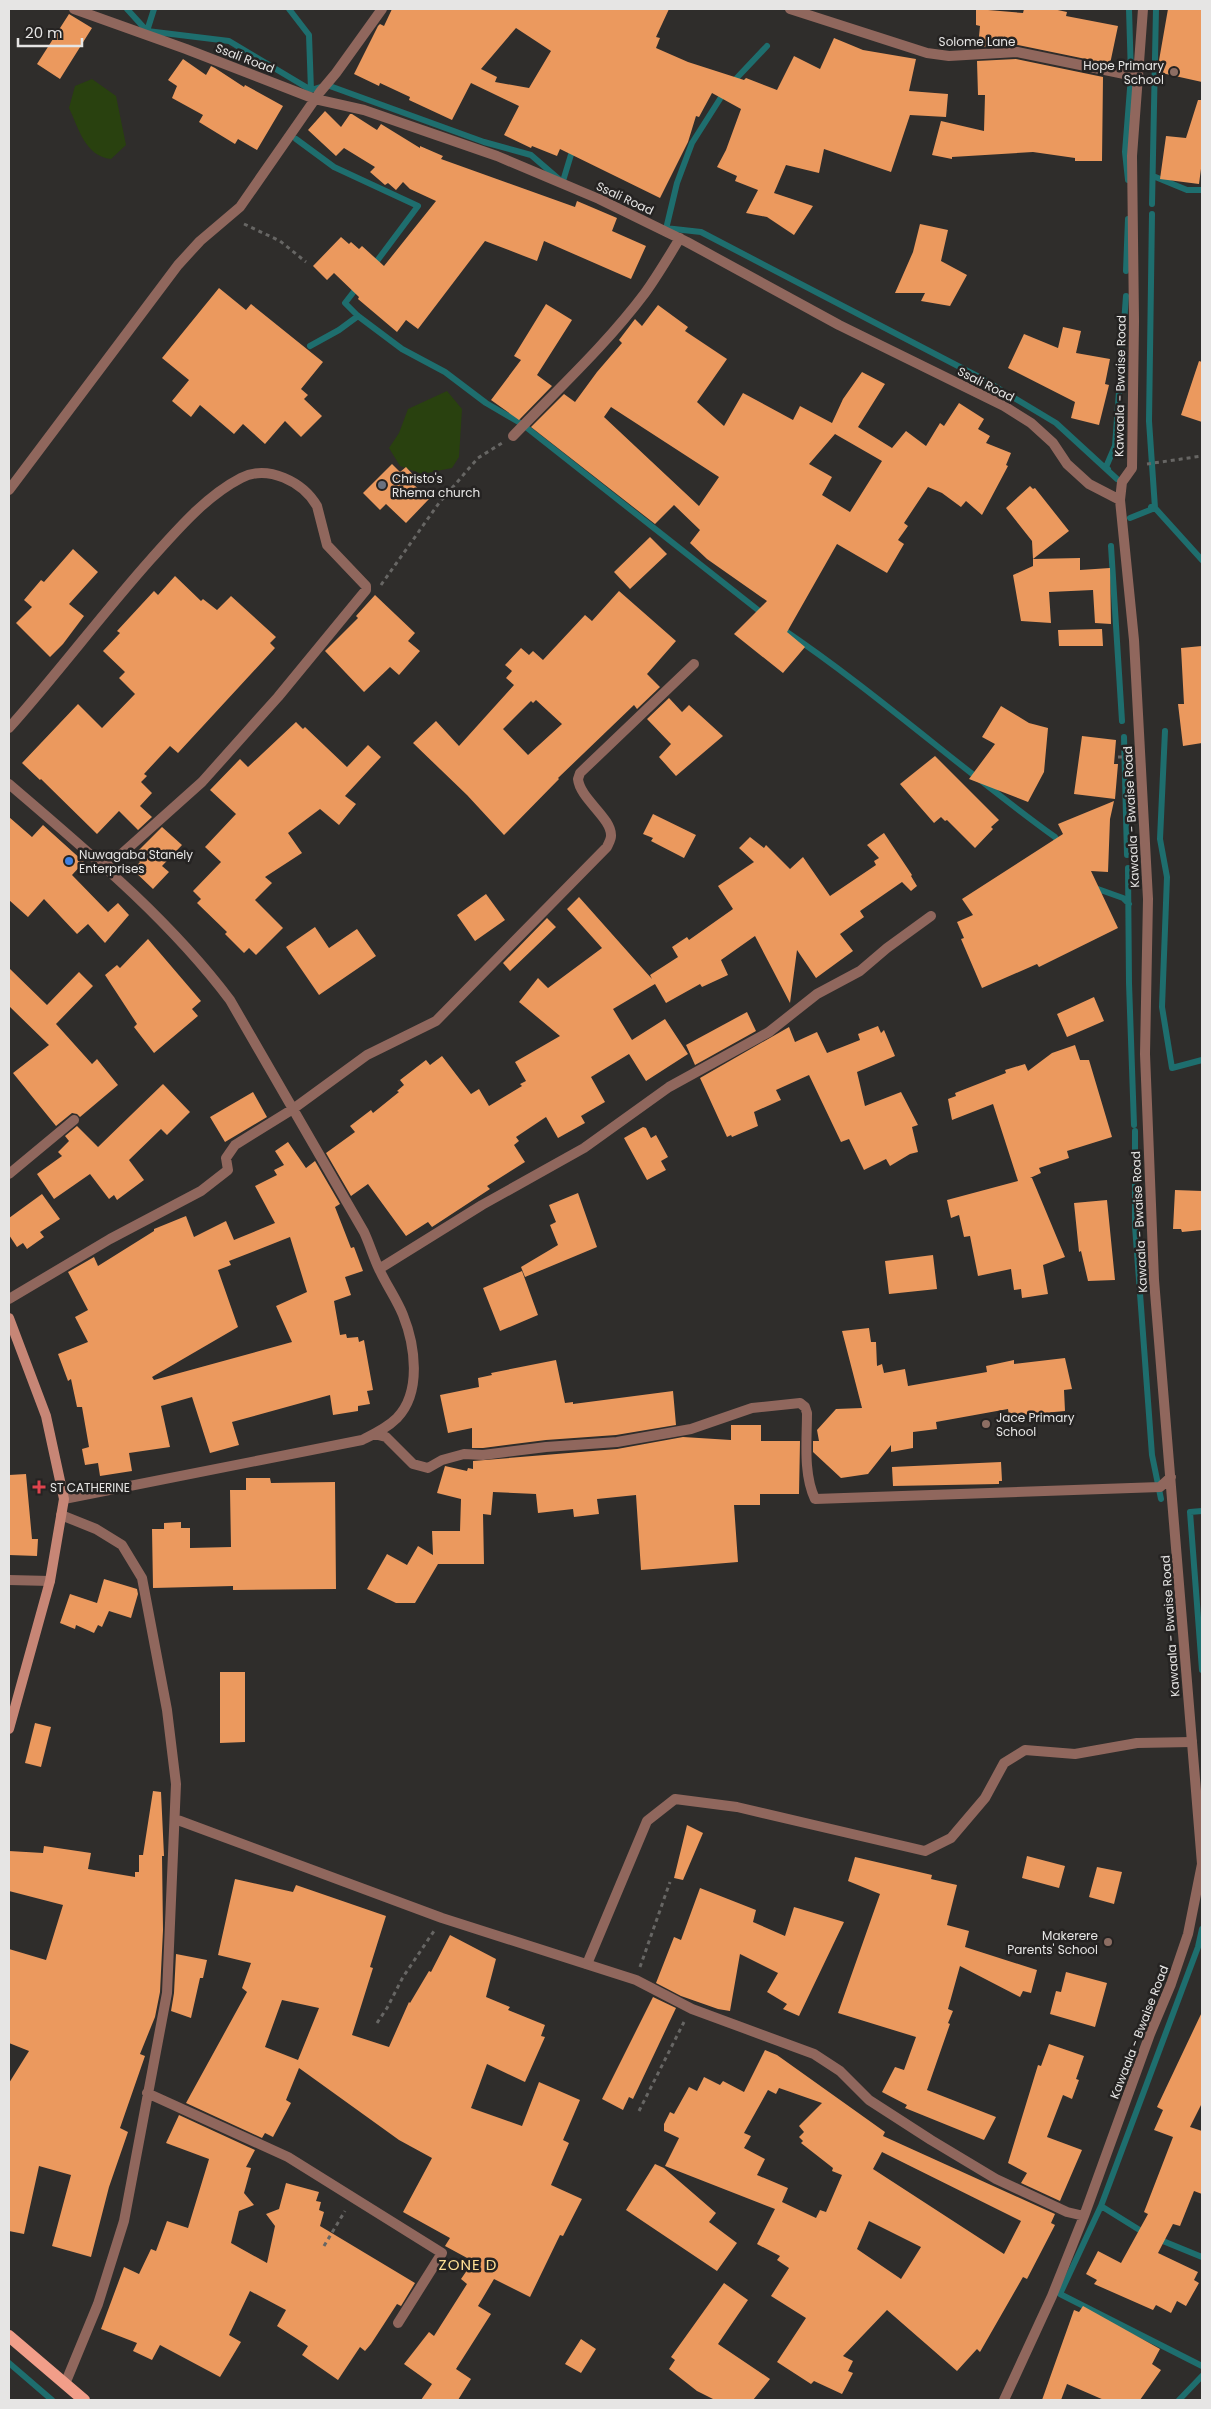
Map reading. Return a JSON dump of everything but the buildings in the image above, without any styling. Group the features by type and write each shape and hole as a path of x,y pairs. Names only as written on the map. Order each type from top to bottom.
{"main road":[{"path":"9,2336 84,2400"}],"street":[{"name":"Ssali Road","path":"74,9 317,96 355,107 497,156 599,200 680,238 838,324 1004,406 1031,424 1053,443 1068,464 1089,484 1120,500"},
{"path":"9,490 178,265 200,241 240,207 317,96 382,9"},
{"name":"Solome Lane","path":"790,9 926,53 949,56 1017,52 1139,77"},
{"name":"Kawaala - Bwaise Road","path":"1004,2400 1052,2296 1084,2216 1150,2034 1171,1984 1188,1934 1202,1864 1154,1280 1144,1054 1147,879 1134,640 1120,500 1122,482 1132,467 1134,321 1132,156 1144,9"},
{"path":"513,436 588,359 618,325 645,292 680,238"},
{"path":"9,728 46,686 105,611 178,529 216,495 242,477 257,473 278,476 294,483 307,493 317,506 327,545 366,588 302,669 202,782 106,867"},
{"path":"9,1299 110,1239 201,1191 228,1170 226,1158 235,1145 293,1109 367,1054 436,1021 607,848 611,836 609,826 581,791 578,779 580,772 694,664"},
{"path":"9,784 106,867 211,976 248,1028 361,1227 379,1269 403,1314 410,1335 413,1377 411,1392 398,1417 362,1440 64,1499"},
{"path":"379,1269 490,1200 584,1148 669,1087 769,1032 817,994 860,971 887,948 931,916"},
{"path":"9,1174 74,1120"},
{"path":"9,1318 46,1416 64,1499 50,1582 12,1707 9,1729"},
{"path":"374,1434 386,1437 413,1464 428,1468 442,1460 464,1454 483,1455 617,1442 691,1428 752,1408 800,1403 807,1413 808,1469 811,1490 815,1499 1160,1488 1171,1477"},
{"path":"61,1515 96,1529 122,1545 142,1578 170,1738 176,1784 168,1993 147,2093 124,2221 98,2304 65,2384"},
{"path":"9,1580 50,1582"},
{"path":"587,1964 647,1821 675,1799 737,1807 925,1852 951,1838 985,1798 1004,1763 1025,1750 1075,1754 1137,1743 1192,1742"},
{"path":"175,1819 442,1918 636,1980 692,2008 814,2054 840,2071 869,2100 939,2145 996,2179 1067,2212 1084,2216"},
{"path":"147,2093 288,2157 442,2253 398,2323"}],"path":[{"path":"230,217 280,241 306,262"},
{"path":"366,588 382,585 440,503 478,458 513,436"},
{"path":"1132,467 1202,456"},
{"path":"636,1980 670,1882"},
{"path":"377,2023 388,2008 403,1977 442,1918"},
{"path":"639,2111 692,2008"},
{"path":"324,2246 353,2198"}],"green space":[{"path":"92,79 116,96 126,145 111,159 102,157 89,147 80,133 69,108 75,86"},
{"path":"447,391 462,409 459,457 452,468 422,474 400,466 389,448 399,433 408,409"}],"waterway":[{"path":"127,9 147,31 229,41 311,90 327,85 484,142 531,155 560,180"},
{"path":"147,31 154,9"},
{"path":"289,9 309,35 311,90"},
{"path":"1128,180 1125,152 1131,76 1129,9"},
{"path":"1152,204 1156,9"},
{"path":"732,83 767,46"},
{"path":"666,229 677,183 692,143 725,91"},
{"path":"296,139 334,167 418,206 374,265"},
{"path":"563,181 573,148"},
{"path":"1153,176 1187,190 1202,190"},
{"path":"1130,518 1155,508 1149,421 1152,214"},
{"path":"1126,271 1128,219"},
{"path":"665,228 701,232 981,378 1056,423 1117,479"},
{"path":"359,285 345,303 358,316 402,349 445,372 486,403 522,424 763,614"},
{"path":"1108,469 1106,467 1115,446 1126,296"},
{"path":"310,346 339,330 358,316"},
{"path":"1151,507 1155,508 1202,560"},
{"path":"1111,546 1122,721"},
{"path":"781,628 851,678 1055,837 1061,845"},
{"path":"1165,731 1160,839 1167,877 1162,1007 1172,1068 1202,1060"},
{"path":"1124,737 1127,855"},
{"path":"1128,868 1129,983 1134,1125"},
{"path":"1095,888 1123,898 1129,904"},
{"path":"1135,1131 1135,1226 1152,1455 1161,1499"},
{"path":"1202,1511 1190,1512 1202,1670"},
{"path":"1202,1929 1198,1947 1101,2206 1060,2294 1202,2366"},
{"path":"1101,2206 1146,2234"},
{"path":"1158,2239 1202,2257"},
{"path":"9,2363 52,2400"},
{"path":"1179,2400 1202,2376"}],"place":[{"name":"Hope Primary School","path":"1174,72"},
{"name":"Christo's Rhema church","path":"382,485"},
{"name":"Nuwagaba Stanely Enterprises","path":"69,861"},
{"name":"Jace Primary School","path":"986,1424"},
{"name":"ST CATHERINE","path":"39,1487"},
{"name":"Makerere Parents' School","path":"1108,1942"}],"district":[{"name":"ZONE D","path":"468,2264"}]}
